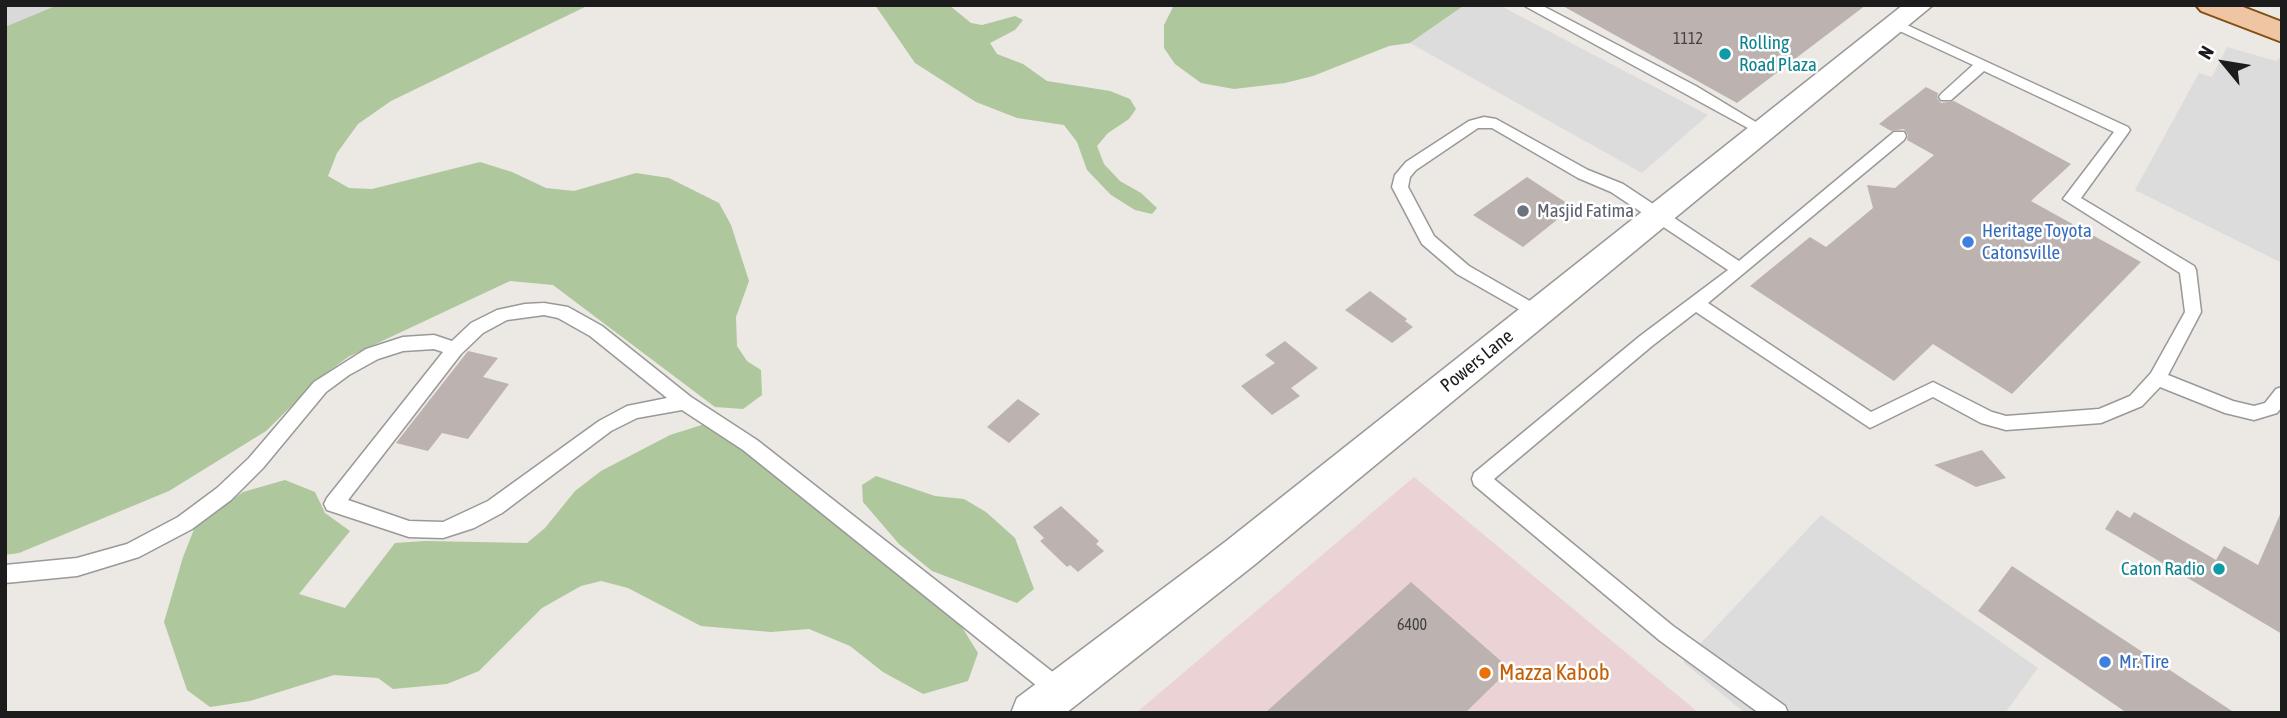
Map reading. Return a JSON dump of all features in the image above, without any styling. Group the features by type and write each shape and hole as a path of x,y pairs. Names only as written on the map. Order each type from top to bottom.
{"main road":[{"path":"2211,5 2282,33"}],"street":[{"name":"Powers Lane","path":"1032,713 1239,554 1658,213 1908,15"}],"lane":[{"path":"1530,5 1691,89 1762,130"},
{"path":"1695,303 1870,421 1933,389 1987,418 2006,423 2101,416 2136,401 2157,378 2193,313 2188,270 2071,199 2123,130 1982,65 1908,15"},
{"path":"1946,97 1982,65"},
{"path":"1536,313 1463,270 1428,240 1400,187 1403,175 1411,166 1474,124 1496,124 1584,174 1617,188 1740,270"},
{"path":"1777,713 1666,632 1481,479 1695,303 1740,270 1899,136"},
{"path":"685,402 633,411 605,426 495,507 467,522 443,530 409,529 334,504 455,349 477,328 503,315 525,310 562,312 596,331 685,402 750,445 1060,691"},
{"path":"5,574 78,567 132,551 185,523 224,494 256,463 320,387 343,369 372,354 402,344 434,342 455,349"},
{"path":"2157,378 2231,408 2254,413 2271,408 2282,394"}],"shaded area":[{"path":"5,5 89,5 5,35"},
{"path":"1465,5 1499,5 1708,115 1642,173 1410,43"},
{"path":"2227,47 2276,61 2282,56 2282,263 2135,190 2199,73 2212,77"},
{"path":"1414,477 1699,713 1136,713"},
{"path":"1821,515 2038,668 2005,713 1745,713 1683,662"}],"green space":[{"path":"58,5 589,5 391,101 358,124 337,153 328,176 349,188 372,189 480,162 512,172 546,188 574,191 636,173 669,178 719,203 731,225 749,281 736,317 737,346 747,361 761,370 762,395 743,409 715,407 553,285 510,281 348,357 321,377 266,431 169,491 19,553 5,555 5,27"},
{"path":"875,5 949,5 971,23 982,25 1015,16 1023,20 1015,30 990,43 997,54 1023,64 1047,81 1110,91 1130,99 1136,109 1129,119 1108,133 1097,146 1104,164 1120,181 1141,193 1157,208 1152,214 1135,210 1111,195 1087,170 1077,142 1064,125 1017,118 976,102 915,63"},
{"path":"1174,5 1465,5 1410,43 1389,46 1313,76 1285,83 1234,89 1201,83 1175,64 1164,48 1164,25"},
{"path":"705,424 726,436 960,624 978,653 968,681 923,694 883,672 850,646 809,629 771,632 701,626 628,588 601,581 581,586 542,608 479,671 447,684 393,689 378,678 334,675 250,701 210,707 187,690 164,622 183,557 195,527 243,492 285,480 315,492 325,513 350,531 299,594 345,608 395,543 527,543 545,528 575,491 601,471 670,435"},
{"path":"876,476 935,496 964,499 986,512 1015,538 1034,589 1017,603 932,571 899,544 863,502 862,485"}],"building":[{"name":"Rolling Road Plaza","path":"1561,5 1866,5 1737,103"},
{"name":"Heritage Toyota Catonsville","path":"1926,87 1938,93 1937,98 1941,103 1954,101 2071,164 2031,201 2141,262 2012,394 1933,344 1894,381 1750,286 1810,237 1826,247 1873,208 1867,185 1895,188 1934,155 1907,140 1908,135 1904,129 1891,131 1879,124"},
{"name":"Masjid Fatima","path":"1527,177 1573,207 1523,247 1473,215"},
{"path":"1370,291 1407,319 1405,321 1413,327 1392,343 1345,310"},
{"path":"1285,341 1318,368 1291,388 1300,396 1272,415 1241,386 1275,363 1265,355"},
{"path":"468,351 498,358 483,377 509,384 468,439 442,433 428,451 396,443"},
{"path":"1018,399 1040,414 1009,443 987,427"},
{"path":"1982,450 2006,478 1976,487 1934,465"},
{"path":"1061,506 1099,541 1096,544 1104,551 1078,572 1070,565 1067,567 1040,541 1044,538 1033,527"},
{"name":"Caton Radio","path":"2117,510 2130,518 2134,512 2216,560 2224,546 2258,565 2282,510 2282,634 2105,529"},
{"name":"Mr. Tire","path":"2012,566 2235,713 2127,713 1978,611"},
{"path":"1411,582 1510,669 1465,713 1265,713"}],"place":[{"name":"Rolling Road Plaza","path":"1725,54"},
{"name":"Masjid Fatima","path":"1523,211"},
{"name":"Heritage Toyota Catonsville","path":"1968,242"},
{"name":"Caton Radio","path":"2219,569"},
{"name":"Mr. Tire","path":"2105,662"},
{"name":"Mazza Kabob","path":"1485,673"}]}
